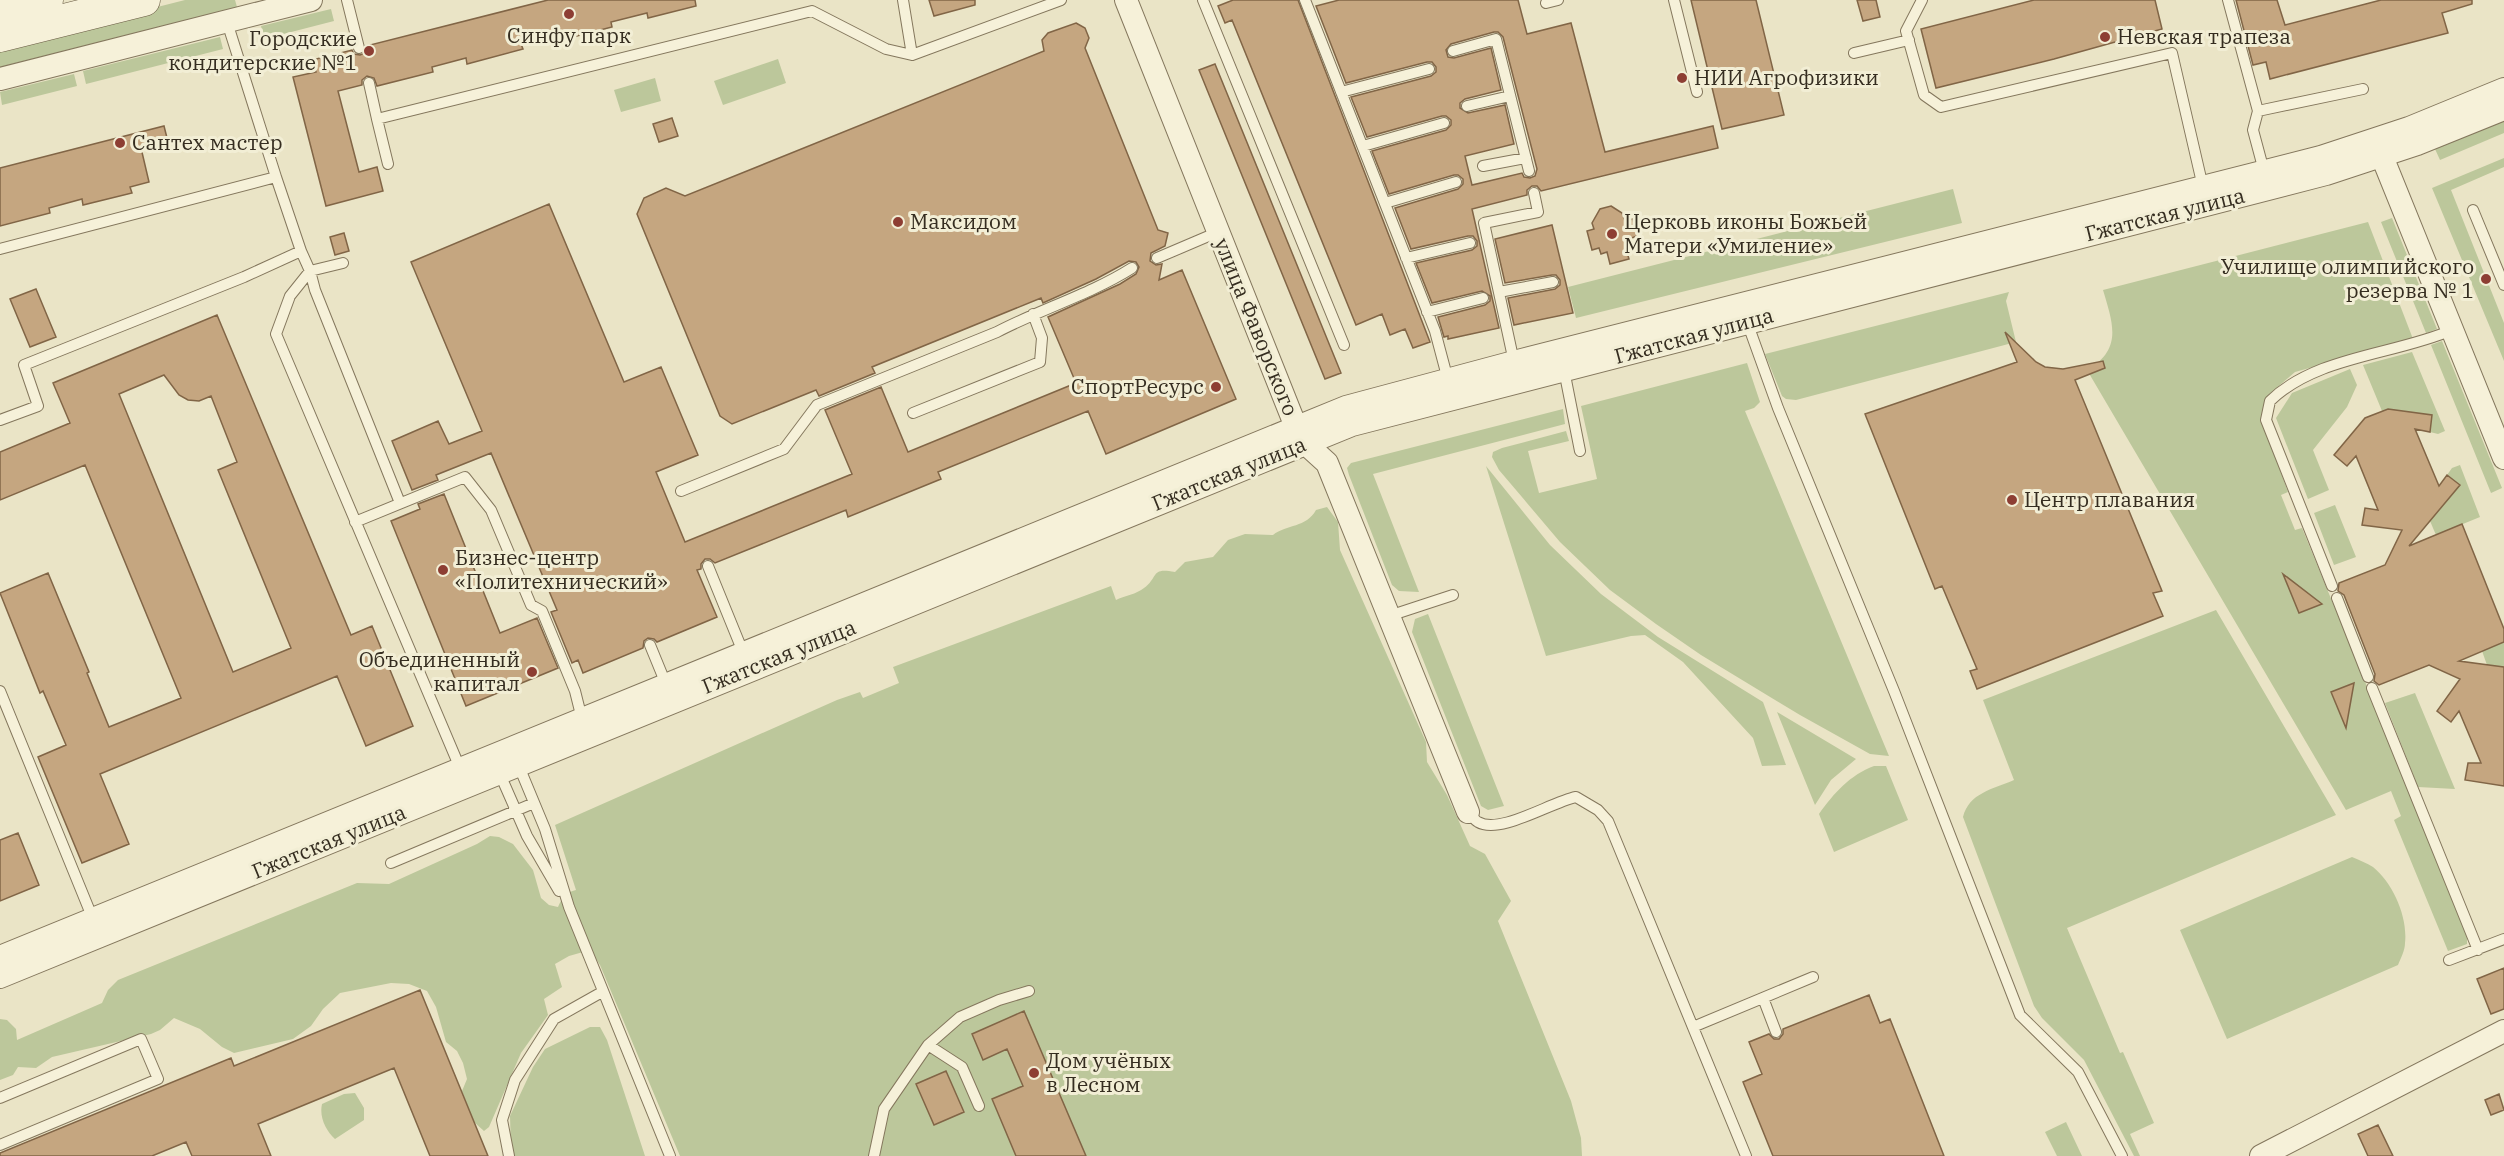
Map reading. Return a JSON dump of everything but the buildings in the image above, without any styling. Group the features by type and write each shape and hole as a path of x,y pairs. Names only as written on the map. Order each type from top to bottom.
{"main road":[{"path":"0,12 47,0"},
{"path":"0,36 144,0"}],"street":[{"path":"0,79 311,0"},
{"name":"улица Фаворского","path":"1126,0 1300,435 1327,463 1468,812"},
{"name":"Гжатская улица","path":"0,957 743,652 1300,435 1352,425 2326,174 2504,89"},
{"name":"Гжатская улица","path":"0,977 509,768 1300,435 1346,407 2264,171 2378,149 2504,109"},
{"path":"2378,149 2503,454"},
{"path":"2260,1156 2504,1032"}],"lane":[{"path":"347,0 359,48"},
{"path":"903,0 912,55"},
{"path":"377,119 812,11 886,50 912,55 1061,0"},
{"path":"1203,0 1344,345"},
{"path":"1305,0 1438,340 1448,380"},
{"path":"1546,3 1558,0"},
{"path":"1674,0 1697,92"},
{"path":"1922,0 1906,32 1924,95 1941,107 2172,53 2203,187"},
{"path":"2228,0 2258,111 2253,130 2264,171"},
{"path":"227,22 276,177 315,290 400,503"},
{"path":"1453,51 1496,39 1529,171"},
{"path":"1854,53 1909,40"},
{"path":"1341,92 1429,69"},
{"path":"369,83 388,164"},
{"path":"2258,111 2363,89"},
{"path":"1467,106 1510,96"},
{"path":"1363,147 1444,123"},
{"path":"1483,166 1526,158"},
{"path":"0,249 276,177"},
{"path":"1385,203 1456,182"},
{"path":"1514,362 1484,224 1538,212 1534,193"},
{"path":"2473,210 2504,285"},
{"path":"1157,258 1218,232"},
{"path":"1406,258 1470,243"},
{"path":"0,420 38,406 24,365 244,277 301,251"},
{"path":"343,263 310,271 290,296 276,334 460,768"},
{"path":"681,491 784,449 817,405 997,332 1117,278 1132,268"},
{"path":"1499,292 1553,282"},
{"path":"1427,312 1484,297"},
{"path":"913,414 1040,362 1042,338 1033,314"},
{"path":"1747,322 1774,397 1894,691 2020,1015 2078,1072 2122,1156"},
{"path":"2332,586 2266,420 2270,401 2300,378 2339,364 2425,342 2452,330"},
{"path":"1564,370 1580,451"},
{"path":"355,522 465,477 491,510 531,605 542,611 575,691 582,718"},
{"path":"708,566 743,652"},
{"path":"1389,616 1454,595"},
{"path":"2337,598 2478,950"},
{"path":"651,645 666,684"},
{"path":"0,691 93,919"},
{"path":"509,768 534,803 545,829 568,907 670,1156"},
{"path":"509,768 515,810 568,907"},
{"path":"1468,812 1478,822 1498,826 1576,797 1598,810 1608,821 1746,1156"},
{"path":"392,863 534,803"},
{"path":"2449,960 2504,939"},
{"path":"1693,1027 1813,977"},
{"path":"874,1156 884,1109 928,1045 960,1017 999,1000 1029,991"},
{"path":"509,1156 502,1119 515,1080 554,1019 602,992"},
{"path":"1763,998 1776,1032"},
{"path":"0,1098 141,1038 158,1079 0,1145"},
{"path":"928,1045 962,1067 979,1106"}],"green space":[{"path":"185,0 235,0 237,7 0,67 0,47"},
{"path":"331,9 334,21 264,39 261,26"},
{"path":"220,37 223,49 86,84 83,71"},
{"path":"778,59 786,83 723,105 714,81"},
{"path":"74,74 77,86 2,105 0,92"},
{"path":"655,78 661,101 621,112 614,90"},
{"path":"2504,120 2504,133 2440,160 2435,149"},
{"path":"2504,158 2504,167 2451,190 2504,323 2504,361 2432,188"},
{"path":"1953,189 1962,223 1576,318 1568,287"},
{"path":"2392,218 2437,329 2426,333 2381,222"},
{"path":"2368,222 2413,339 2295,372 2273,391 2266,402 2262,421 2288,492 2281,495 2295,530 2302,528 2467,930 2467,944 2448,951 2394,820 2401,816 2391,791 2346,810 2087,370 2098,362 2111,344 2112,325 2103,290"},
{"path":"2009,292 2006,301 2016,342 1796,400 1782,396 1765,354"},
{"path":"2442,341 2502,488 2491,493 2431,345"},
{"path":"2412,352 2445,431 2438,434 2430,432 2431,415 2388,409 2382,411 2363,365"},
{"path":"1747,363 1760,402 1754,408 1745,411 1889,756 1870,754 1800,715 1701,655 1610,590 1560,542 1499,470 1492,457 1493,452 1502,448 1566,431 1569,441 1528,451 1539,493 1597,479 1581,406"},
{"path":"2350,369 2357,385 2347,407 2313,450 2329,490 2308,499 2276,418 2292,393"},
{"path":"1563,409 1565,424 1373,474 1419,592 1399,591 1392,585 1349,475 1347,468 1351,463"},
{"path":"2460,465 2480,517 2436,535 2430,521 2460,485 2447,475 2452,468"},
{"path":"1486,466 1550,545 1601,594 1658,637 1763,702 1786,765 1762,766 1753,738 1683,662 1645,635 1631,636 1546,656"},
{"path":"2335,505 2356,557 2334,565 2314,513"},
{"path":"1327,507 1338,522 1340,550 1426,742 1427,762 1447,795 1470,846 1485,854 1511,901 1498,921 1571,1101 1581,1138 1582,1156 680,1156 600,965 590,950 569,956 555,964 562,987 544,999 548,1015 521,1053 489,1127 484,1131 474,1122 462,1091 467,1079 463,1063 457,1051 446,1042 436,1007 427,991 409,984 391,983 340,993 323,1009 311,1026 293,1039 234,1053 222,1047 200,1029 174,1018 160,1030 151,1034 52,1057 36,1068 18,1067 13,1075 0,1080 0,1019 7,1020 16,1029 17,1040 102,1003 108,990 118,980 357,883 389,884 490,836 499,837 513,844 533,870 541,898 549,905 558,907 565,896 576,890 555,825 837,700 860,692 863,698 899,683 893,667 1111,586 1116,600 1141,590 1158,572 1175,572 1185,562 1213,557 1228,540 1245,534 1273,535 1302,523 1316,510"},
{"path":"2216,610 2336,815 2067,928 2120,1053 2123,1052 2154,1123 2130,1134 2140,1156 2134,1156 2084,1060 2042,1018 2034,1006 1963,817 1966,809 1976,797 2014,780 1983,700"},
{"path":"1428,614 1504,806 1488,810 1481,806 1412,632 1415,619"},
{"path":"2504,642 2504,667 2487,665 2482,651"},
{"path":"2415,693 2455,789 2418,787 2385,703"},
{"path":"1777,712 1856,759 1831,780 1815,805"},
{"path":"1874,766 1886,766 1908,820 1834,852 1819,814 1843,786 1857,774"},
{"path":"2352,857 2371,866 2380,874 2398,901 2405,933 2404,948 2398,965 2227,1039 2180,930"},
{"path":"590,1027 600,1027 607,1040 645,1156 514,1156 511,1148 510,1116 533,1067 545,1049"},
{"path":"355,1093 364,1108 364,1120 335,1139 324,1123 322,1104 344,1094"},
{"path":"2066,1122 2082,1156 2057,1156 2045,1132"}],"place":[{"name":"Синфу парк","path":"569,14"},
{"name":"Невская трапеза","path":"2105,37"},
{"name":"Городские кондитерские №1","path":"369,51"},
{"name":"НИИ Агрофизики","path":"1682,78"},
{"name":"Сантех мастер","path":"120,143"},
{"name":"Максидом","path":"898,222"},
{"name":"Церковь иконы Божьей Матери «Умиление»","path":"1612,234"},
{"name":"Училище олимпийского резерва № 1","path":"2486,279"},
{"name":"СпортРесурс","path":"1216,387"},
{"name":"Центр плавания","path":"2012,500"},
{"name":"Бизнес-центр «Политехнический»","path":"443,570"},
{"name":"Объединенный капитал","path":"532,672"},
{"name":"Дом учёных в Лесном","path":"1034,1073"}]}
